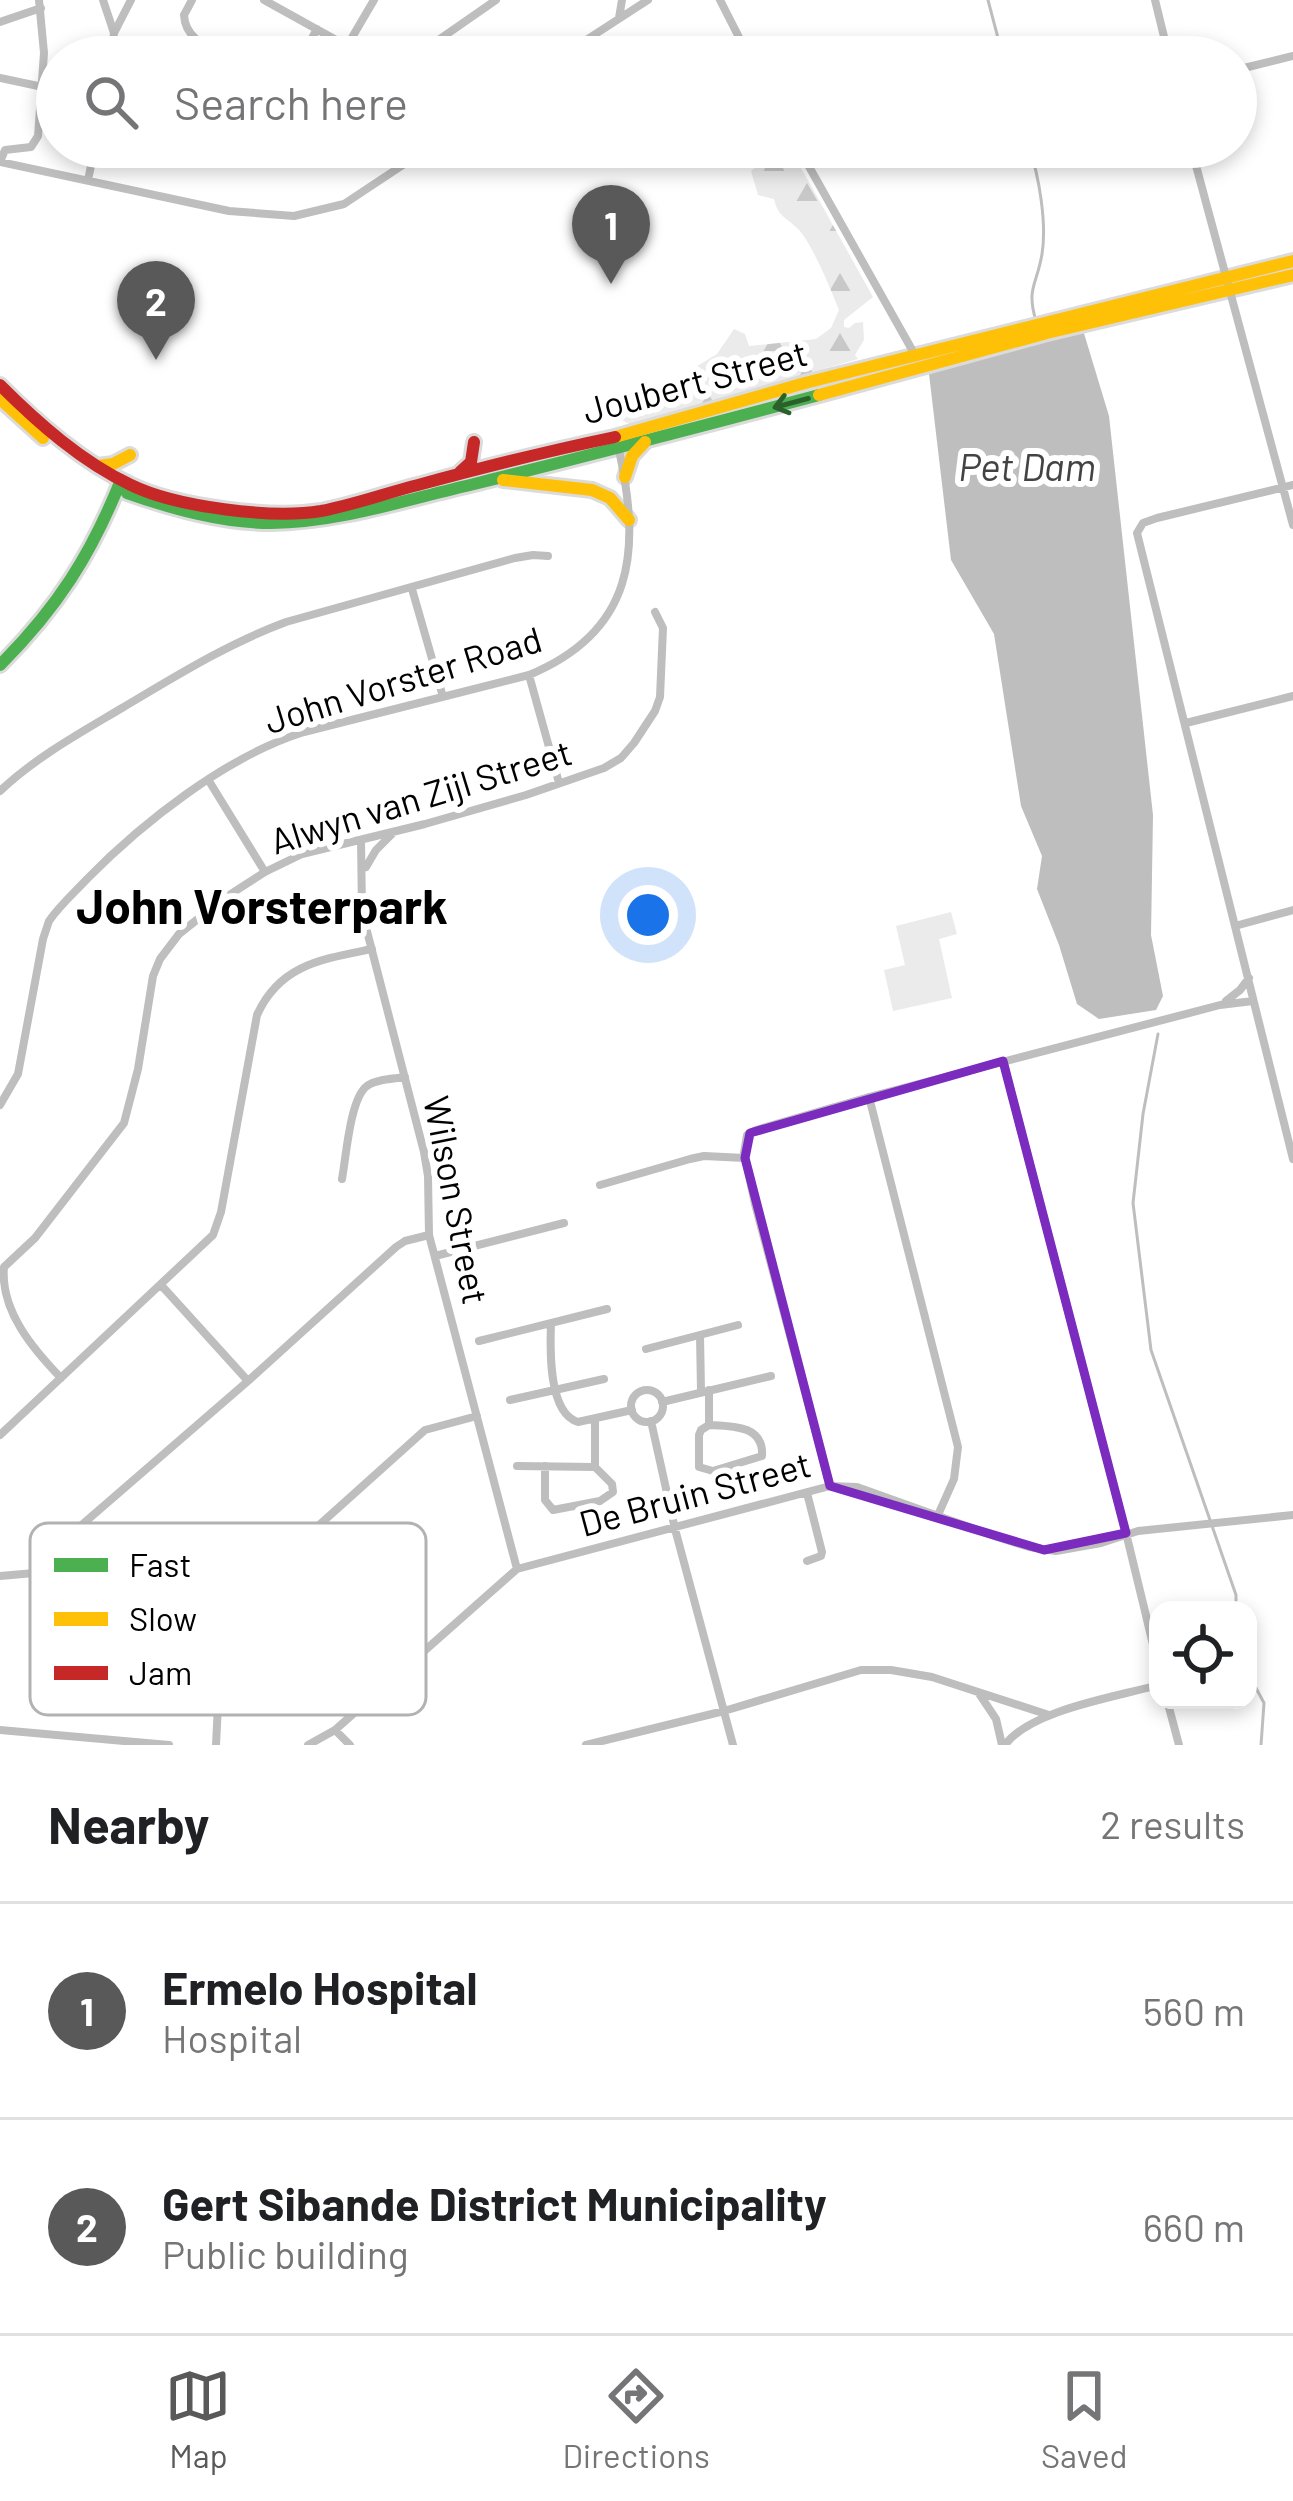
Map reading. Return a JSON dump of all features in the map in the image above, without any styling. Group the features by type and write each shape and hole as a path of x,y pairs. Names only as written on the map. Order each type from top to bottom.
{"main road":[{"name":"Joubert Street","path":"120,485 247,511 343,506 456,475 618,442 645,442 918,362 1227,284 1293,261"},
{"name":"Joubert Street","path":"1227,284 1293,275"},
{"name":"Joubert Street","path":"120,485 144,500 197,515 286,523 348,515 495,480 805,382 918,362"},
{"path":"0,386 120,485"},
{"path":"0,399 59,450 120,485"},
{"path":"456,475 471,462 474,442"},
{"path":"625,477 632,456 645,442"},
{"path":"98,466 130,454"},
{"path":"546,465 574,487"},
{"path":"495,480 604,494 629,520"},
{"path":"0,665 66,593 92,550 120,485"}],"street":[{"path":"103,0 114,33"},
{"path":"114,36 131,0"},
{"path":"192,0 184,15 194,36"},
{"path":"264,0 329,36"},
{"path":"353,36 374,0"},
{"path":"444,36 496,0"},
{"path":"618,20 622,0"},
{"path":"593,36 648,0"},
{"path":"720,0 738,36"},
{"path":"1155,0 1164,36"},
{"path":"0,22 40,4 43,36"},
{"path":"313,36 317,29"},
{"path":"1257,65 1293,56"},
{"path":"0,78 36,86"},
{"path":"36,136 28,148 5,150 0,162 239,213 294,216 344,204 398,168"},
{"path":"88,180 91,168"},
{"path":"810,168 918,362"},
{"path":"1197,168 1288,486 1293,525"},
{"name":"John Vorster Road","path":"0,1105 18,1074 43,938 55,912 131,836 248,756 287,737 529,676 580,647 607,616 630,551 618,442"},
{"path":"1288,486 1156,518 1138,530 1137,541 1253,1001 1288,1120 1293,1159"},
{"path":"0,791 56,748 231,644 286,622 524,556 548,556"},
{"path":"412,588 443,697"},
{"name":"Alwyn van Zijl Street","path":"61,1378 22,1335 2,1267 35,1238 124,1123 153,976 179,934 265,872 302,854 526,795 621,758 655,711 663,628 655,612"},
{"path":"529,676 559,783"},
{"path":"1186,723 1293,696"},
{"path":"209,781 265,872"},
{"path":"363,872 394,831"},
{"name":"Wilson Street","path":"361,840 361,904 426,1163 429,1234 517,1568"},
{"path":"1235,926 1293,910"},
{"path":"0,1435 208,1241 220,1221 261,1006 285,978 304,965 372,949"},
{"path":"1220,1005 1249,978"},
{"path":"830,1486 745,1159 747,1135 869,1096 1220,1005 1253,1001"},
{"path":"1003,1061 1149,1628"},
{"path":"342,1178 362,1091 375,1082 405,1077"},
{"path":"869,1096 958,1447 957,1468 938,1515"},
{"path":"600,1184 704,1156 745,1159"},
{"path":"435,1256 564,1222"},
{"path":"86,1523 396,1247 429,1234"},
{"path":"161,1285 248,1381"},
{"path":"479,1341 607,1309"},
{"path":"551,1322 556,1390 565,1416 571,1422 632,1410"},
{"path":"646,1349 738,1325"},
{"path":"700,1335 709,1425"},
{"path":"662,1402 771,1376"},
{"path":"510,1400 604,1378"},
{"path":"644,1390 654,1392 662,1402 660,1414 652,1421 638,1419 632,1410 634,1396 644,1390"},
{"path":"321,1523 424,1430 477,1416"},
{"path":"595,1419 595,1467"},
{"path":"652,1421 675,1529 733,1745"},
{"path":"709,1425 747,1429 760,1439 762,1456 704,1470 698,1463 698,1441 700,1430 709,1425"},
{"path":"517,1466 545,1466 595,1467 612,1484 611,1495 550,1509 545,1466"},
{"name":"De Bruin Street","path":"426,1649 517,1568 830,1486 857,1486 1056,1552 1126,1533 1293,1515"},
{"path":"807,1493 822,1552 807,1561"},
{"path":"0,1576 30,1573"},
{"path":"586,1745 861,1670 908,1671 1049,1715"},
{"path":"980,1694 996,1719 1004,1745 1022,1727 1049,1715 1149,1687"},
{"path":"1169,1709 1179,1745"},
{"path":"216,1745 217,1715"},
{"name":"De Bruin Street","path":"308,1745 352,1715"},
{"path":"0,1730 169,1745"},
{"path":"335,1730 350,1745"}],"highlighted area":[{"path":"1003,1061 1126,1533 1044,1550 830,1486 745,1158 750,1133"}],"green space":[{"path":"801,168 873,297 844,320 844,327 849,328 863,322 858,359 631,425 620,419 626,411 658,388 687,378 689,371 717,354 734,329 745,334 749,346 816,339 831,328 839,310 815,256 774,199 758,195 751,171"},
{"path":"951,912 957,934 939,939 952,998 893,1011 884,970 905,965 896,926"}],"water":[{"name":"Pet Dam","path":"1083,330 1109,416 1153,815 1151,935 1163,996 1156,1010 1099,1019 1077,1004 1037,889 1042,856 1021,806 994,634 951,560 929,374"}],"waterway":[{"path":"988,0 997,36"},
{"path":"1035,168 1043,228 1032,293 1036,321"},
{"path":"1158,1034 1133,1203 1151,1350 1236,1601"},
{"path":"1257,1690 1264,1703 1261,1745"}],"traffic: fast":[{"path":"127,493 234,521 322,519 819,395"},
{"path":"0,665 71,579 121,480"}],"traffic: slow":[{"path":"615,437 805,383 1293,261"},
{"path":"819,395 1047,333 1293,275"},
{"path":"0,399 43,438"},
{"path":"625,477 632,456 645,442"},
{"path":"98,466 130,455"},
{"path":"503,480 592,490 610,498 629,520"}],"traffic: jam":[{"path":"0,385 61,441 131,485 198,505 251,512 321,511 615,437"},
{"path":"460,472 471,462 474,442"}],"place":[{"name":"Ermelo Hospital","path":"611,284"},
{"name":"Gert Sibande District Municipality","path":"156,360"}],"district":[{"name":"John Vorsterpark","path":"262,907"}]}
